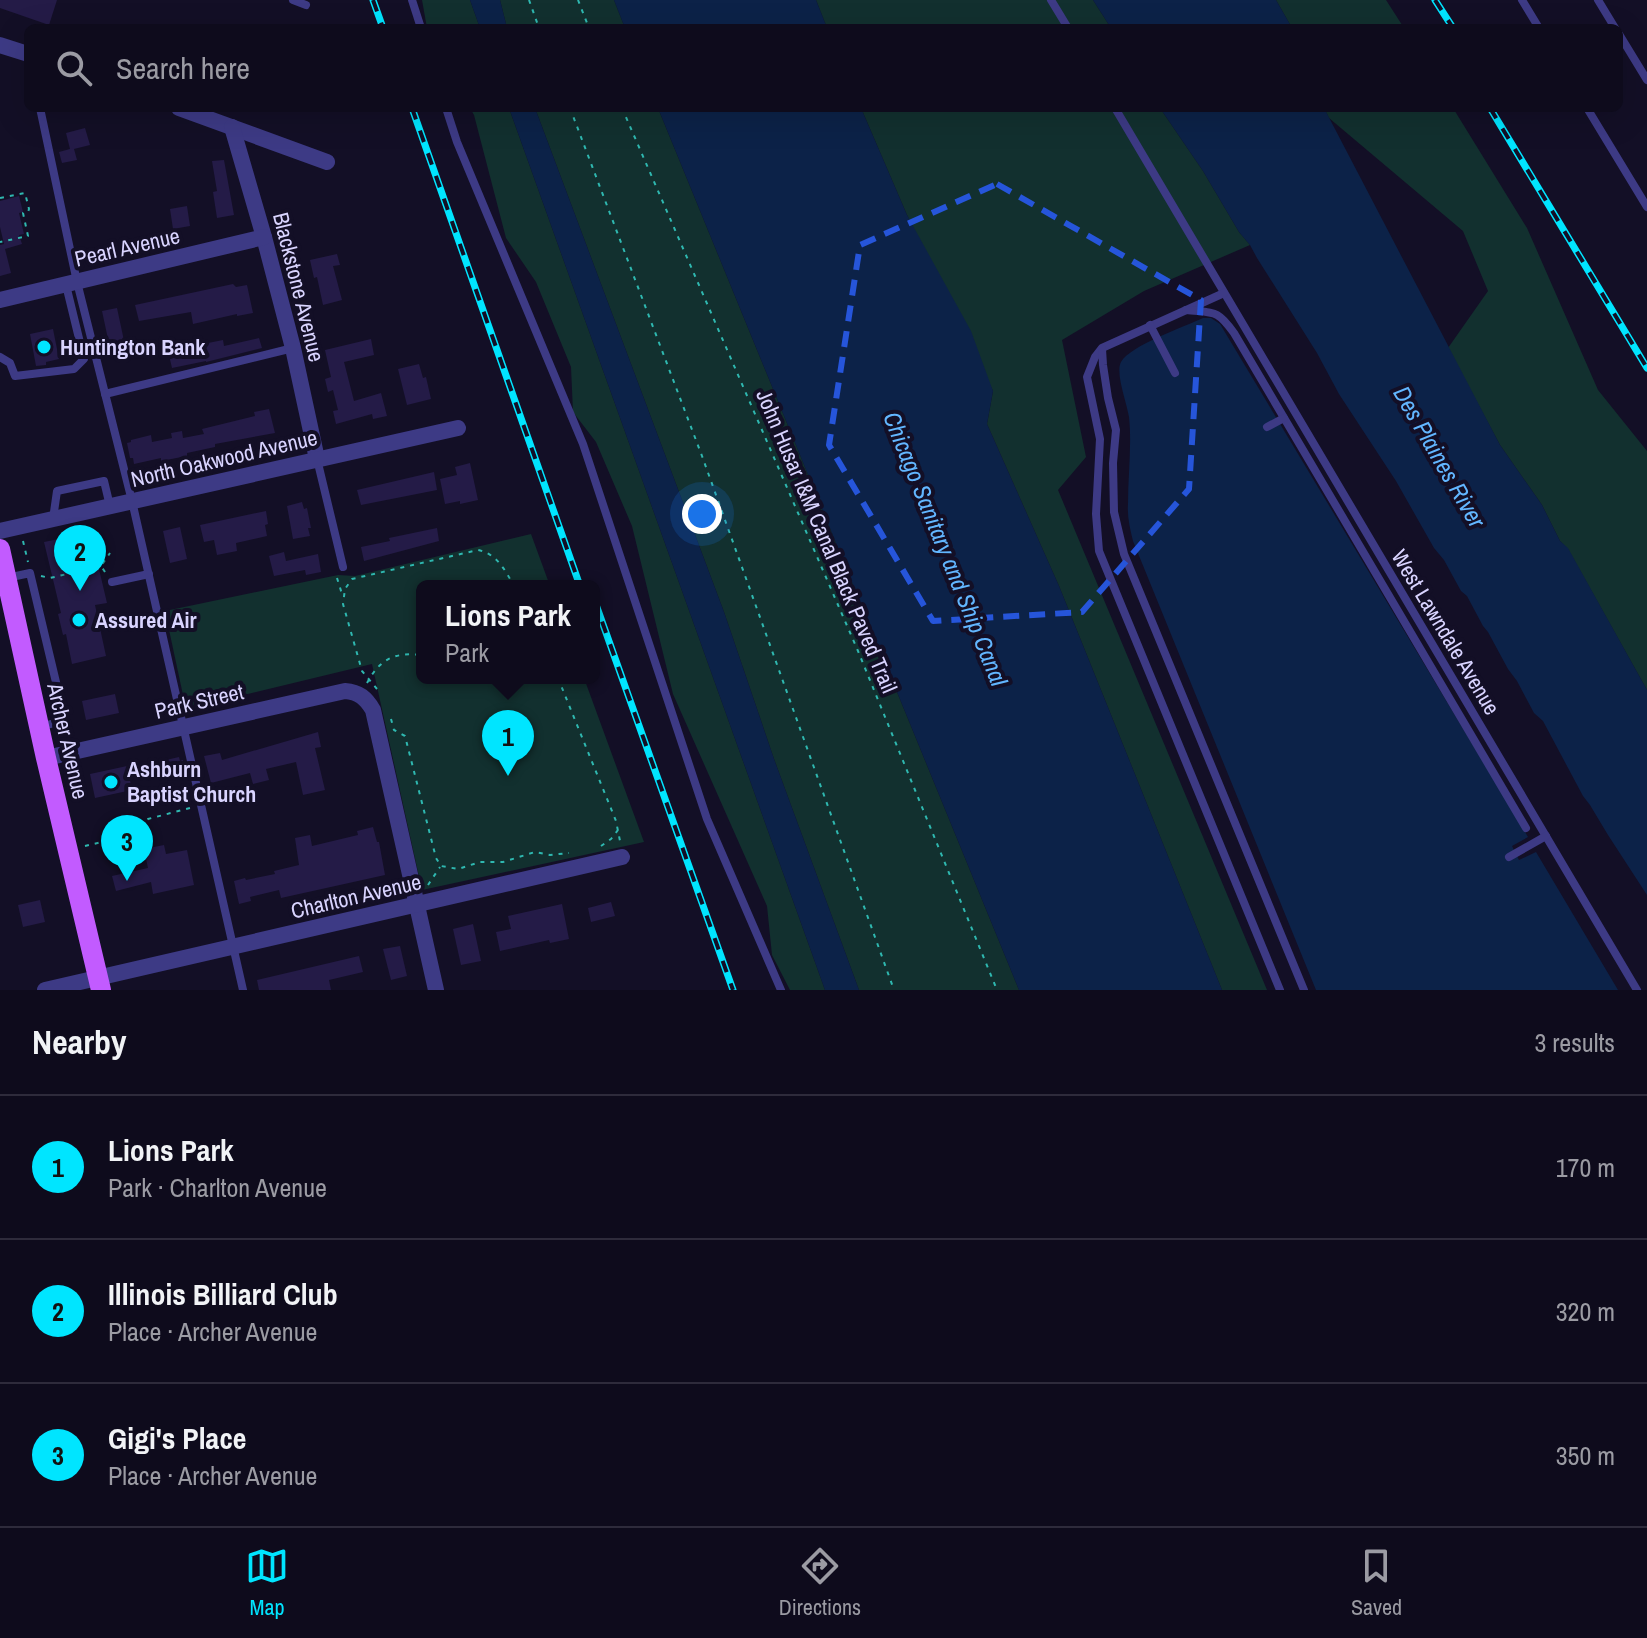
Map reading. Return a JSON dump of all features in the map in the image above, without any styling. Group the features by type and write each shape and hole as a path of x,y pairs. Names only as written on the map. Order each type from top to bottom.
{"main road":[{"name":"Archer Avenue","path":"0,549 100,983"}],"street":[{"path":"0,45 24,53"},
{"path":"190,112 327,162"},
{"name":"Blackstone Avenue","path":"232,127 293,348 317,459"},
{"name":"Pearl Avenue","path":"0,300 264,237"},
{"name":"North Oakwood Avenue","path":"0,531 458,428"},
{"name":"Park Street","path":"46,758 345,691 361,695"},
{"path":"361,695 373,710 436,990"},
{"name":"Charlton Avenue","path":"45,990 100,983 416,900 622,857"}],"lane":[{"path":"293,0 306,5"},
{"path":"412,0 420,24"},
{"path":"1051,0 1066,24"},
{"path":"1522,0 1537,24"},
{"path":"1598,0 1613,24"},
{"path":"1623,41 1647,80"},
{"path":"0,357 10,363 15,376 74,369 84,359 41,112"},
{"path":"447,112 463,157 583,444 707,819 781,990"},
{"name":"West Lawndale Avenue","path":"1117,112 1637,990"},
{"path":"1589,112 1647,207"},
{"path":"72,283 132,501 243,990"},
{"path":"1224,293 1102,348 1095,357 1087,377 1100,439 1096,514 1099,551 1280,990"},
{"path":"1185,310 1222,317 1234,333 1526,828"},
{"path":"1150,325 1175,373"},
{"path":"105,394 293,348"},
{"path":"1102,348 1108,398 1116,430 1114,512 1124,554 1304,990"},
{"path":"1267,427 1284,418"},
{"path":"317,459 343,567"},
{"path":"53,519 57,491 104,481 110,506"},
{"path":"112,582 149,574"},
{"path":"1509,857 1546,836"}],"path":[{"path":"529,0 538,24"},
{"path":"578,0 587,24"},
{"path":"572,112 702,456 894,990"},
{"name":"John Husar I&M Canal Black Paved Trail","path":"624,112 858,651 997,990"},
{"path":"0,198 25,193 29,209 23,213 28,236 0,242"},
{"path":"343,596 352,579 478,550 485,551 498,561 510,580"},
{"path":"50,578 101,566 110,553"},
{"path":"101,566 112,582"},
{"path":"343,567 337,579 358,659 362,671 380,693"},
{"path":"361,695 382,662 416,654"},
{"path":"561,684 618,830 622,857"},
{"path":"390,716 394,730 405,736 436,858 441,866 458,869 480,862 503,862 535,852 550,855 574,853"},
{"path":"68,850 131,835 148,819 202,805"},
{"path":"594,851 618,830"},
{"path":"416,900 441,866"}],"highlighted area":[{"path":"997,184 1201,300 1189,489 1082,612 933,621 829,445 860,245"}],"green space":[{"path":"422,0 470,0 479,24 426,24"},
{"path":"500,0 614,0 623,24 506,24"},
{"path":"816,0 1093,0 1108,24 825,24"},
{"path":"1276,0 1386,0 1401,24 1290,24"},
{"path":"472,112 510,112 825,990 790,990 772,955 767,906 673,694 632,526 596,442 573,412 571,367 536,282 506,238"},
{"path":"536,112 660,112 1019,990 859,990 724,612"},
{"path":"863,112 1163,112 1250,245 1144,291 1062,340 1086,457 1058,490 1267,990 1222,990 1059,586 987,424 993,391 907,215"},
{"path":"1326,112 1455,112 1527,228 1598,390 1647,451 1647,690 1542,505 1500,445 1448,348 1488,291 1463,231 1329,118"},
{"path":"531,534 548,580 416,580 416,684 586,684 644,842 422,890 372,664 186,709 165,611 338,575 355,576"}],"water":[{"path":"470,0 500,0 506,24 479,24"},
{"path":"614,0 816,0 825,24 623,24"},
{"path":"1093,0 1276,0 1290,24 1108,24"},
{"path":"510,112 536,112 724,612 859,990 825,990"},
{"name":"Chicago Sanitary and Ship Canal","path":"660,112 863,112 907,215 971,331 993,391 987,424 1059,586 1222,990 1019,990"},
{"name":"Des Plaines River","path":"1163,112 1326,112 1500,445 1542,505 1560,541 1568,548 1647,690 1647,895 1583,796 1543,721 1534,713 1467,596 1434,548 1396,481 1339,394 1317,353"},
{"path":"1203,318 1211,318 1220,324 1528,837 1512,846 1519,860 1536,852 1618,990 1316,990 1133,541 1129,522 1130,428 1120,381 1121,362 1146,343"}],"building":[{"path":"0,0 57,0 49,24 0,8"},
{"path":"85,128 90,145 74,149 77,160 62,163 59,152 70,149 66,133"},
{"path":"224,160 234,215 217,218 212,161"},
{"path":"19,196 23,212 19,213 24,234 19,235 22,244 5,249 11,273 0,276 0,245 4,244 0,227 0,201"},
{"path":"187,206 190,226 173,229 170,209"},
{"path":"337,254 340,265 333,266 342,300 323,305 310,260"},
{"path":"233,284 236,287 247,285 253,313 193,324 191,312 139,321 135,305"},
{"path":"117,308 126,350 111,353 102,311"},
{"name":"Huntington Bank","path":"53,329 59,359 36,366 30,334"},
{"path":"259,338 262,348 172,368 168,351 223,340 224,346"},
{"path":"371,339 374,355 344,362 354,401 381,393 387,416 373,419 372,414 336,424 333,411 338,410 333,390 328,392 325,379 331,377 325,350"},
{"path":"419,364 423,378 426,377 431,399 407,405 398,369"},
{"path":"269,409 275,433 215,444 215,447 187,453 187,456 161,461 161,458 134,464 133,458 130,458 127,443 131,440 151,435 152,442 172,438 171,433 182,431 183,438 204,434 202,429 255,416 254,412"},
{"path":"470,463 478,500 445,504 440,479 457,475 455,467"},
{"path":"434,472 437,490 361,505 357,490"},
{"path":"302,502 304,509 307,508 310,536 293,539 287,506"},
{"path":"266,511 267,536 236,543 237,551 217,555 214,540 204,542 200,525"},
{"path":"180,527 187,559 170,563 163,531"},
{"path":"437,528 439,541 364,561 361,547"},
{"path":"88,533 107,603 95,605 106,656 72,664 58,614 61,613 44,542"},
{"path":"284,552 286,561 318,554 321,572 306,575 305,570 274,576 269,556"},
{"path":"115,694 119,713 86,720 82,701"},
{"path":"318,732 321,747 315,748 325,790 303,795 296,762 266,769 269,780 253,784 250,773 211,783 204,756 220,753 222,760"},
{"path":"179,757 180,761 183,760 186,775 168,779 166,760"},
{"name":"Ashburn Baptist Church","path":"127,766 132,790 95,798 90,774"},
{"path":"373,827 385,875 281,898 279,890 250,897 251,901 239,904 234,881 275,874 274,871 299,865 295,838 310,835 312,846 358,835 357,831"},
{"path":"164,845 166,854 187,850 194,885 153,894 151,882 116,891 112,876 148,868 144,849"},
{"path":"40,900 45,922 23,927 18,905"},
{"path":"611,902 615,916 591,922 588,908"},
{"path":"562,904 569,939 550,943 549,940 500,951 496,932 511,929 508,916"},
{"path":"473,924 481,961 461,965 453,929"},
{"path":"400,946 407,976 391,980 383,949"},
{"path":"359,956 363,972 329,980 331,990 259,990 257,980"}],"railway":[{"path":"373,0 382,24"},
{"path":"1435,0 1450,24"},
{"path":"413,112 578,580"},
{"path":"1492,112 1647,368"},
{"path":"600,616 733,990"}],"place":[{"name":"Huntington Bank","path":"44,347"},
{"name":"Illinois Billiard Club","path":"80,591"},
{"name":"Assured Air","path":"79,620"},
{"name":"Lions Park","path":"508,776"},
{"name":"Ashburn Baptist Church","path":"111,782"},
{"name":"Gigi's Place","path":"127,881"}]}
